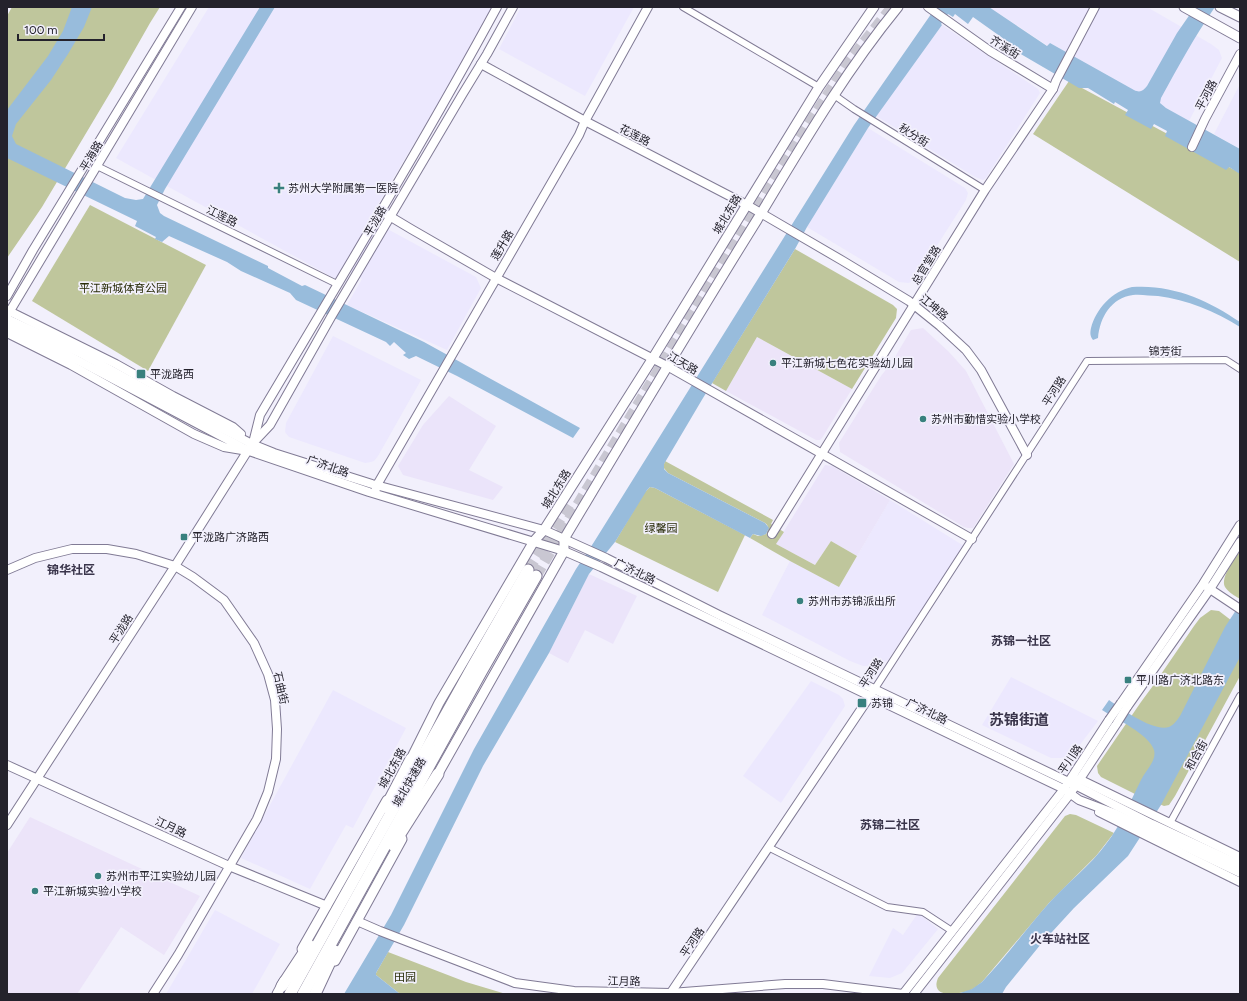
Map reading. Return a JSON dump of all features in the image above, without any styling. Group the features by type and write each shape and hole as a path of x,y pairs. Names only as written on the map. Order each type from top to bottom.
{"highway":[{"name":"城北快速路","path":"283,991 350,884 532,573 481,672 303,994"},
{"path":"350,884 372,833 411,759"},
{"path":"315,994 353,916 362,889 396,842 438,774"}],"main road":[{"name":"城北东路","path":"283,991 291,967 304,947 411,759 439,703 534,541 544,530 653,358 819,87 874,7"},
{"path":"315,994 331,968 438,774 564,551 564,539 667,366 834,95 875,35 898,7"},
{"path":"1220,7 1240,17"},
{"path":"1187,8 1240,38"}],"street":[{"name":"平海路","path":"7,296 33,250 181,7"},
{"name":"平海路","path":"8,314 192,7"},
{"name":"平泷路","path":"251,447 260,415 381,211 498,7"},
{"name":"平泷路","path":"7,826 251,447 270,425 331,317 481,64 513,7"},
{"name":"莲升路","path":"375,494 377,485 578,135 648,7"},
{"path":"683,7 819,87"},
{"name":"齐溪街","path":"928,7 990,51 1053,89"},
{"name":"总官堂路","path":"772,534 985,190 1053,89 1095,7"},
{"name":"平河路","path":"1192,147 1205,119 1240,54"},
{"name":"花莲路","path":"481,64 780,224"},
{"name":"秋分街","path":"834,95 876,123 985,190"},
{"name":"江莲路","path":"97,166 337,284"},
{"name":"江天路","path":"381,211 496,278 653,358 972,539"},
{"name":"江坤路","path":"780,224 909,301 940,326 966,350 981,370 1027,455"},
{"path":"8,314 116,364 233,427 251,447"},
{"name":"广济北路","path":"8,314 80,353 148,394"},
{"name":"广济北路","path":"7,325 148,394 251,447 375,494 534,541 564,551 601,567 1071,786 1183,842 1240,873"},
{"path":"7,333 71,365 194,434 224,447 251,447"},
{"name":"锦芳街","path":"1087,361 1226,360 1240,369"},
{"name":"平河路","path":"671,994 872,692 1087,361"},
{"name":"广济北路","path":"251,447 377,485 544,530 606,558 872,692"},
{"name":"平川路","path":"1207,587 1240,525"},
{"name":"平川路","path":"914,994 1071,786 1124,705 1240,542"},
{"name":"石曲街","path":"7,570 35,558 72,549 107,549 136,554 175,566 193,577 224,600 254,643 268,674 275,700 277,730 276,759 268,792 257,819 178,955 153,994"},
{"path":"1207,587 1240,609"},
{"name":"和合街","path":"1170,823 1240,696"},
{"name":"平川路","path":"903,994 952,931 1071,786 1113,722"},
{"name":"江月路","path":"7,764 229,866 327,906"},
{"name":"广济北路","path":"1071,786 1079,800 1118,810"},
{"path":"1118,810 1150,826 1240,882"},
{"path":"1150,826 1170,823 1240,856"},
{"name":"广济北路","path":"1183,842 1240,865"},
{"path":"768,847 887,907 923,912 952,931"},
{"name":"江月路","path":"356,921 515,982 574,991 671,994 785,984 823,984 903,994"}],"shaded area":[{"name":"苏州大学附属第一医院","path":"209,7 492,7 456,73 369,219 476,277 481,288 447,350 347,305 362,279 343,268 336,279 116,158"},
{"path":"521,7 634,7 585,96 499,49"},
{"path":"989,7 1147,7 1211,44 1219,50 1222,58 1189,121 1050,43 1048,46"},
{"path":"942,25 1038,89 1040,93 986,178 983,180 975,177 876,116"},
{"path":"1240,84 1240,149 1214,134"},
{"path":"868,128 965,188 968,193 966,200 917,277 909,283 899,282 807,227"},
{"name":"苏州市勤惜实验小学校","path":"923,328 949,352 966,371 1014,464 973,528 964,527 840,452 839,443 911,330"},
{"path":"333,336 421,380 378,456 371,462 365,463 289,437 285,432 286,423"},
{"name":"平江新城七色花实验幼儿园","path":"757,337 852,389 820,440 816,440 726,391"},
{"path":"449,396 496,426 469,470 503,487 493,500 403,475 398,466 423,425"},
{"path":"825,465 832,466 890,500 857,556 831,541 815,565 776,544"},
{"path":"890,500 964,546 888,660 877,666 863,666 850,661 762,615 790,561 839,587"},
{"path":"589,574 637,596 613,644 585,630 568,663 549,653"},
{"path":"1011,677 1098,721 1072,754 1061,758 1051,758 982,725"},
{"path":"811,681 839,695 843,699 845,706 781,803 743,776"},
{"path":"333,690 406,728 353,828 346,825 310,889 241,858"},
{"path":"30,817 200,896 164,955 121,927 77,994 7,994 7,853"},
{"path":"215,910 280,944 252,994 166,994"},
{"path":"918,913 938,929 902,973 890,978 869,976 893,928 903,935"}],"green space":[{"path":"12,7 160,7 42,207 7,258 7,16"},
{"path":"1069,81 1240,173 1240,262 1033,134"},
{"name":"平江新城体育公园","path":"90,205 206,265 148,371 32,301"},
{"path":"795,249 893,305 897,309 896,318 852,389 757,337 726,391 712,383"},
{"path":"665,461 773,520 771,524 784,532 776,544 815,565 831,541 857,556 839,587 750,538 753,534 758,536 766,534 768,528 767,524 668,473 663,467"},
{"name":"绿馨园","path":"650,487 655,488 745,535 718,592 615,542 644,493"},
{"path":"1240,551 1240,599 1228,591 1224,583 1226,573"},
{"path":"1211,610 1219,611 1240,627 1240,676 1175,796 1169,805 1164,806 1135,794 1101,777 1098,773 1097,766 1194,626 1200,618"},
{"path":"1070,814 1076,815 1114,833 1096,856 1049,903 982,982 971,990 954,994 942,993 938,990 936,985 938,978 1065,816"},
{"name":"田园","path":"388,952 466,982 506,994 400,994 376,975"}],"water":[{"path":"72,7 92,7 84,27 68,54 51,80 16,124 12,136 16,144 125,198 136,200 143,199 260,7 275,7 165,189 157,205 160,213 268,266 268,268 302,286 305,285 424,342 580,428 573,438 457,376 416,356 409,359 403,355 406,353 394,342 390,346 386,342 296,300 290,293 241,271 227,262 169,236 162,242 155,239 156,237 135,226 137,221 7,158 7,110 48,56 63,31"},
{"path":"936,7 989,7 1047,46 1050,43 1134,90 1140,91 1147,86 1177,33 1195,7 1215,7 1180,63 1161,98 1160,103 1166,108 1240,149 1240,174 1229,167 1226,170 1165,136 1167,131 1154,124 1151,129 1125,115 1128,110 1115,102 1114,104 1088,88 1079,88 1012,49 1011,44 973,17 968,24 955,14 953,17 948,14 941,24 942,25 868,128 664,464 664,469 668,473 765,523 769,528 766,534 761,536 753,534 750,538 655,488 650,487 647,490 615,542 589,574 549,653 483,766 404,925 376,973 376,975 400,994 344,994 391,915 474,749 576,569 854,125"},
{"path":"1132,287 1161,288 1189,295 1228,314 1240,322 1240,327 1211,311 1180,300 1158,296 1133,295 1125,297 1113,304 1104,316 1098,338 1093,340 1090,334 1091,328 1093,321 1101,308 1118,292"},
{"path":"1240,604 1240,657 1161,805 1128,856 1074,908 1041,944 1002,994 957,994 972,989 982,982 1049,903 1100,852 1116,829 1152,762 1154,758 1154,750 1146,738 1131,727 1102,710 1109,700 1129,714 1146,723 1162,728 1172,725 1180,716 1225,627"}],"tunnel":[{"path":"536,576 770,185 850,60 892,7"},
{"path":"528,570 569,505"}],"place":[{"name":"苏州大学附属第一医院","path":"279,188"},
{"name":"平江新城七色花实验幼儿园","path":"773,363"},
{"name":"平泷路西","path":"141,374"},
{"name":"苏州市勤惜实验小学校","path":"923,419"},
{"name":"平泷路广济路西","path":"184,537"},
{"name":"苏州市苏锦派出所","path":"800,601"},
{"name":"平川路广济北路东","path":"1128,680"},
{"name":"苏锦","path":"862,703"},
{"name":"苏州市平江实验幼儿园","path":"98,876"},
{"name":"平江新城实验小学校","path":"35,891"}],"district":[{"name":"锦华社区","path":"71,570"},
{"name":"苏锦一社区","path":"1021,641"},
{"name":"苏锦街道","path":"1019,720"},
{"name":"苏锦二社区","path":"890,825"},
{"name":"火车站社区","path":"1060,939"}]}
